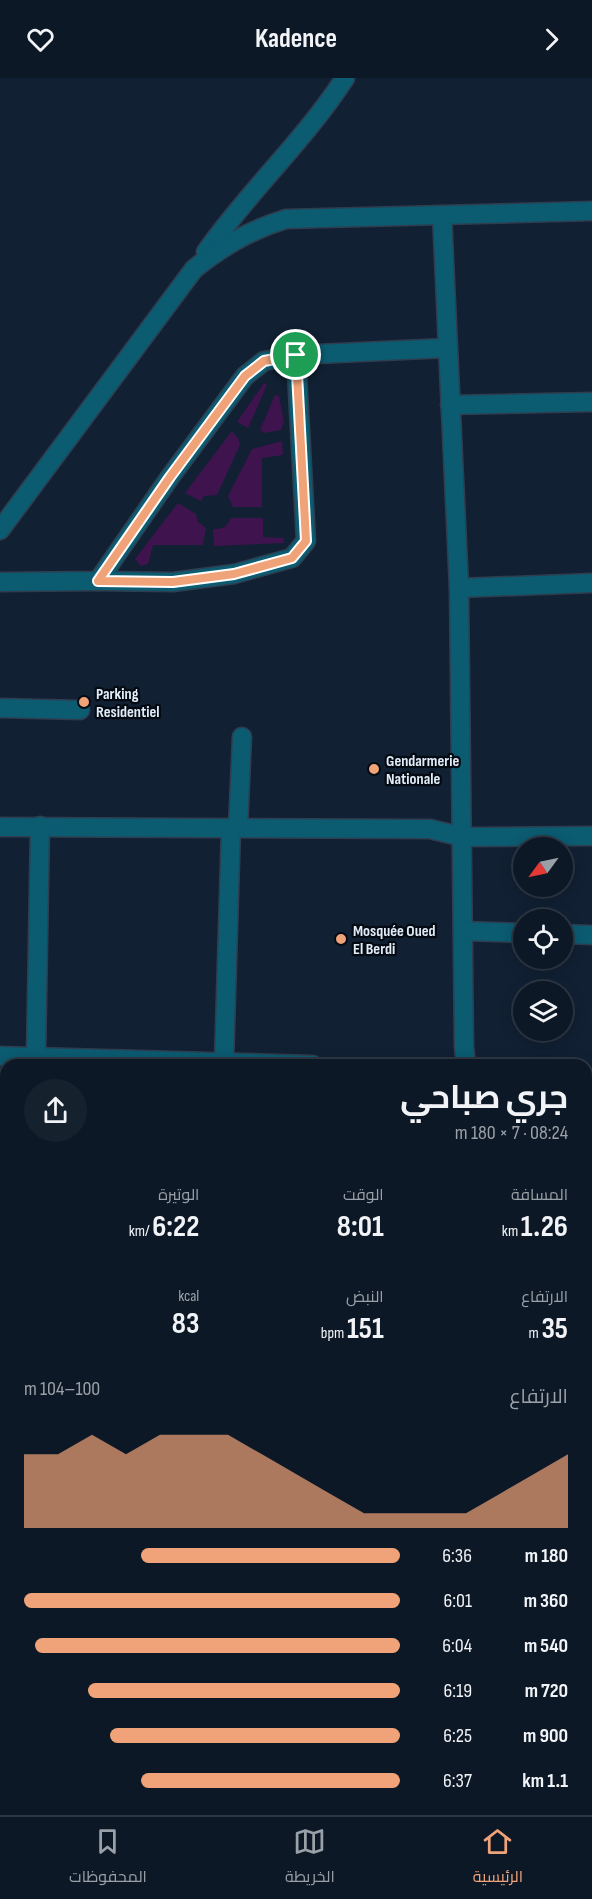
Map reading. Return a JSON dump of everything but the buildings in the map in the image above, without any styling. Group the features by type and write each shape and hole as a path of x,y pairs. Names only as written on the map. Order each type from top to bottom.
{"street":[{"path":"0,530 222,230 308,130 345,78"},
{"path":"194,269 225,245 257,228 286,219 592,211"},
{"path":"442,215 459,588 466,1059"},
{"path":"98,581 170,477 245,376 264,361 296,355 447,348"},
{"path":"0,582 173,582 234,574 292,558 306,541 296,355"},
{"path":"450,405 592,402"},
{"path":"459,588 592,583"},
{"path":"0,708 80,710"},
{"path":"224,1059 235,828 242,737"},
{"path":"36,1057 40,826"},
{"path":"0,827 430,828 463,837 592,836"},
{"path":"464,931 513,933"},
{"path":"573,934 592,935"},
{"path":"0,1056 111,1059"}],"shaded area":[{"path":"264,383 267,385 248,428 237,422"},
{"path":"275,395 279,396 284,422 281,430 264,433 260,430"},
{"path":"232,431 240,445 217,495 204,496 201,501 185,493"},
{"path":"282,441 283,455 262,458 262,507 233,507 228,496 252,449"},
{"path":"178,503 196,514 198,522 206,528 203,545 153,545 148,564 141,566 135,559"},
{"path":"231,518 263,518 263,537 283,538 284,543 214,546 213,529 224,527"}],"place":[{"name":"Parking Residentiel","path":"84,702"},
{"name":"Gendarmerie Nationale","path":"374,769"},
{"name":"Mosquée Oued El Berdi","path":"341,939"}],"route":[{"path":"296,355 306,541 292,558 234,574 173,582 98,581 170,477 245,376 264,361 296,355"}]}
